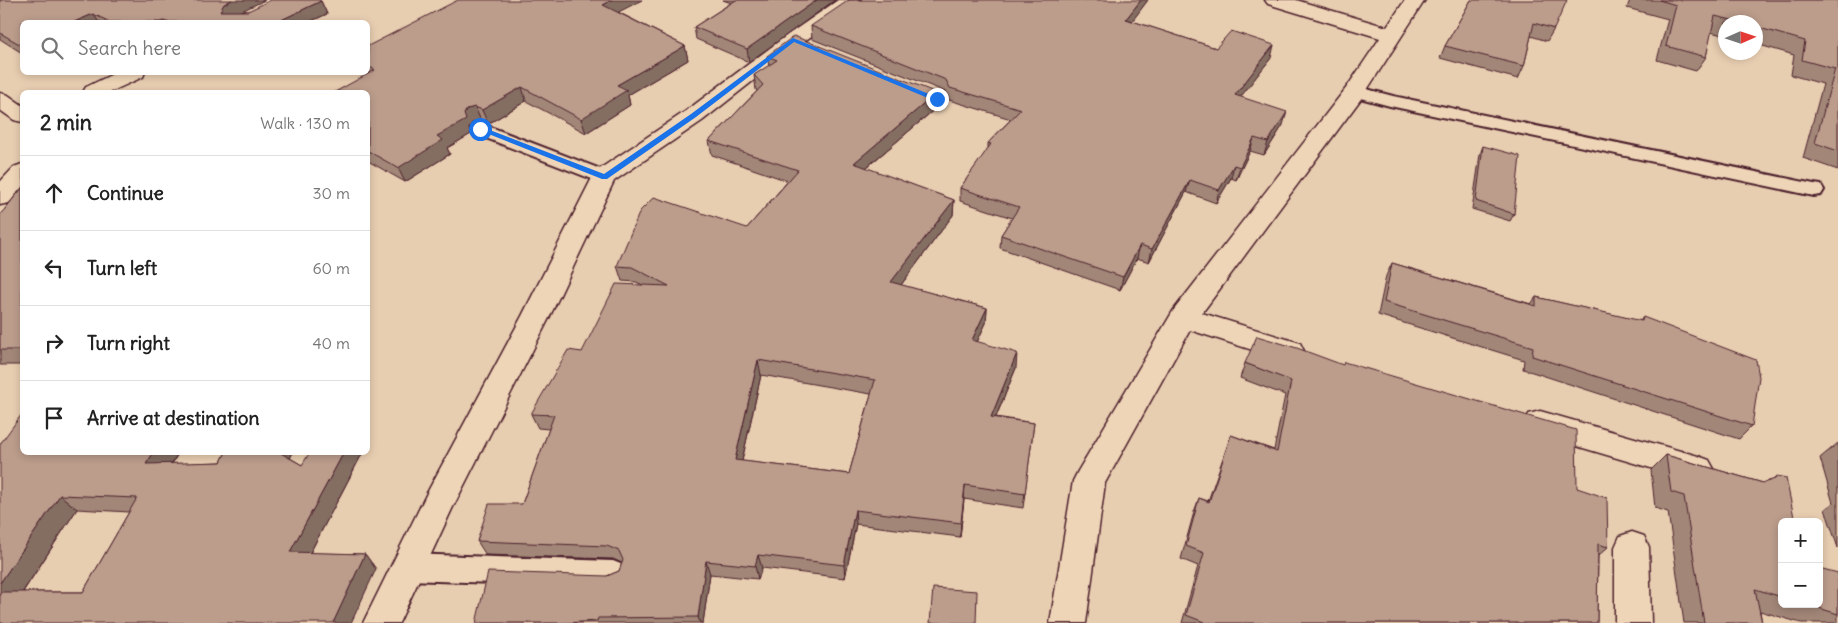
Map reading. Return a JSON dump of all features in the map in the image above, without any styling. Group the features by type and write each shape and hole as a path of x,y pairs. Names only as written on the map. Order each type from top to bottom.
{"street":[{"path":"381,623 438,503 536,316 604,177 802,44 851,0"},
{"path":"1276,0 1393,35"},
{"path":"1068,623 1089,481 1183,318 1355,91 1415,0"},
{"path":"98,90 129,75"},
{"path":"0,100 20,114"},
{"path":"0,197 20,174"},
{"path":"1183,318 1314,358"},
{"path":"1516,416 1726,477"},
{"path":"1632,548 1633,623"}],"lane":[{"path":"1355,91 1390,101 1814,190"},
{"path":"480,129 604,177"},
{"path":"408,567 613,574"}],"building":[{"path":"0,0 232,0 224,4 220,11 248,11 271,0 321,1 281,20 106,20 93,14 79,20 20,20 20,44 0,33"},
{"path":"458,0 612,0 603,5 685,46 617,85 627,90 581,119 522,87 482,110 475,107 467,109 464,114 466,120 437,136 443,140 398,168 370,152 370,90 339,90 366,75 370,75 370,73 375,70 370,67 370,45"},
{"path":"736,0 817,0 747,49 694,27"},
{"path":"849,0 1141,0 1126,19 1216,48 1231,31 1274,45 1235,95 1287,112 1268,142 1254,138 1240,167 1234,165 1219,190 1190,180 1152,249 1140,245 1123,277 1001,235 1019,207 960,188 991,144 988,143 1021,109 950,88 946,80 811,26"},
{"path":"1471,0 1567,0 1554,29 1534,23 1524,66 1445,46"},
{"path":"1659,0 1838,0 1838,151 1815,143 1835,69 1802,60 1805,41 1763,29 1763,15 1718,15 1718,17 1715,16 1706,57 1666,46 1676,5"},
{"path":"794,36 937,93 854,163 954,200 891,282 987,308 972,340 1017,353 991,417 1034,423 1025,494 965,485 961,523 855,510 844,565 758,555 755,566 706,561 698,617 598,618 597,621 565,623 476,623 488,572 607,576 619,571 623,560 619,551 607,546 477,541 489,504 522,504 554,415 531,414 568,350 582,352 616,284 669,286 632,267 617,266 640,211 654,197 747,228 798,170 709,141 763,85 754,75 777,60 767,56","holes":["758,360 875,380 849,474 735,460"]},
{"path":"1483,146 1520,156 1514,214 1476,201"},
{"path":"20,190 20,350 0,350 0,215"},
{"path":"1392,263 1536,306 1536,297 1642,321 1643,317 1756,360 1759,377 1752,426 1532,356 1533,347 1384,302"},
{"path":"1257,336 1343,365 1344,362 1576,430 1577,488 1607,498 1608,547 1598,544 1597,623 1204,623 1186,615 1204,553 1186,546 1199,498 1209,502 1231,435 1277,452 1291,381 1245,363"},
{"path":"20,417 20,455 152,455 146,464 221,462 224,455 284,455 302,465 308,455 342,455 290,552 365,554 333,623 0,623 0,592 83,592 137,498 60,495 0,583 0,444"},
{"path":"1666,455 1763,483 1775,479 1777,476 1786,478 1794,518 1778,518 1778,596 1755,589 1762,623 1704,623 1684,496 1671,492"},
{"path":"1823,569 1838,573 1838,614 1819,608 1823,608"},
{"path":"933,588 977,591 976,623 930,623"}],"route":[{"path":"480,129 604,177 694,116 793,40 937,99"}]}
